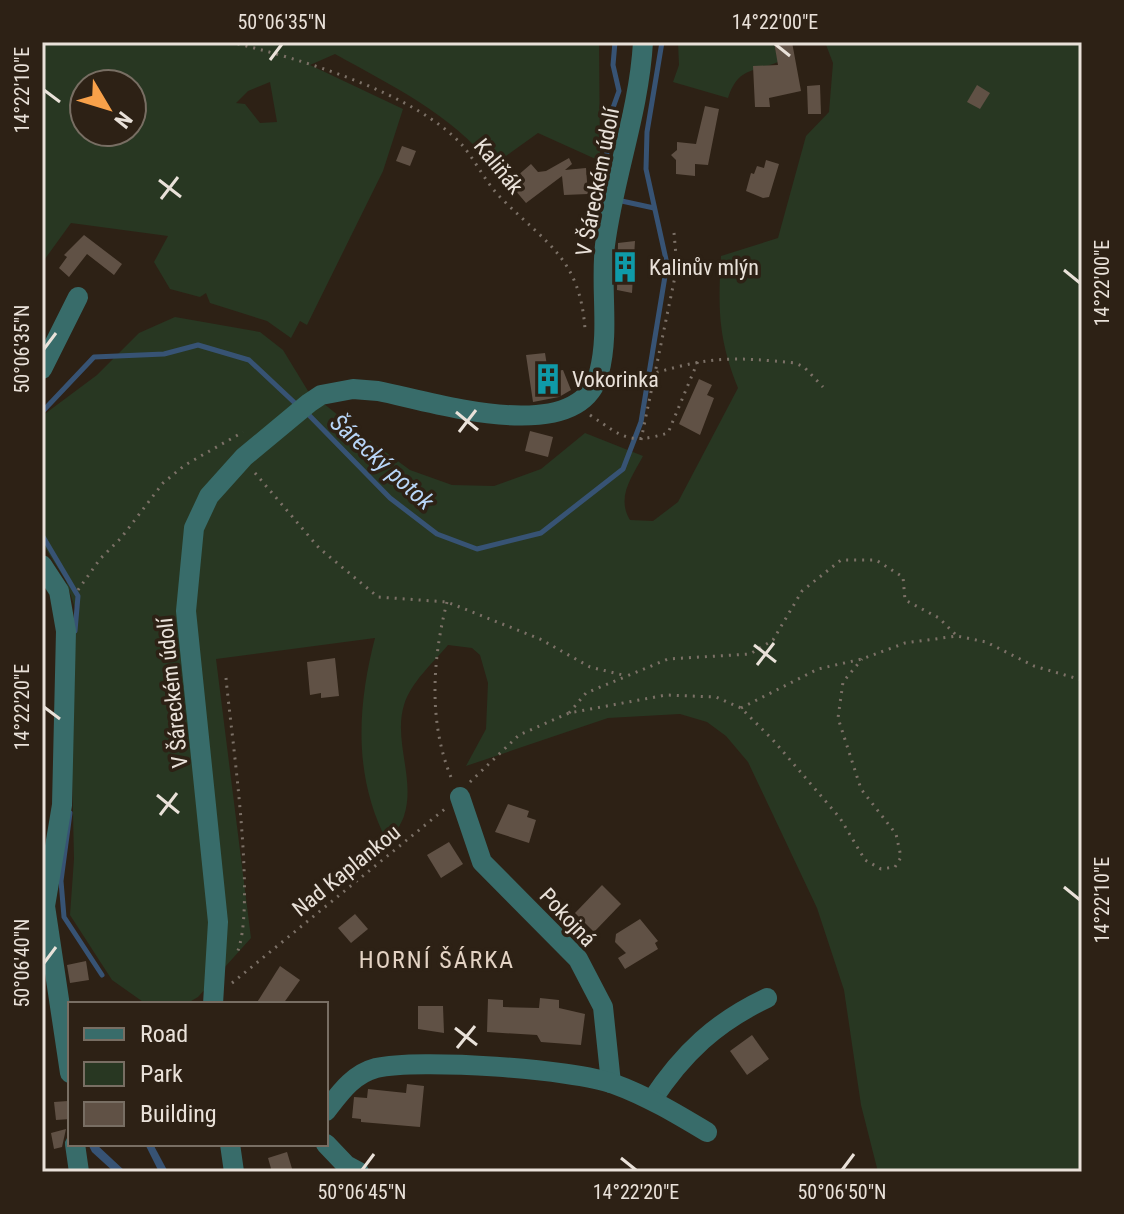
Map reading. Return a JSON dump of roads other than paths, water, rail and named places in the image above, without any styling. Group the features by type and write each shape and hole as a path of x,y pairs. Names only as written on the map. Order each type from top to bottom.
{"street":[{"name":"V Šáreckém údolí","path":"213,1000 218,922 186,611 194,528 209,496 244,457 321,395 353,389 533,417 577,406 593,389 603,356 604,261 613,202 640,86 643,42"},
{"path":"42,369 78,297"},
{"path":"42,565 66,594 62,805 45,906 68,1060"},
{"name":"Pokojná","path":"460,797 482,862 578,959 603,1007 611,1083"},
{"path":"652,1100 672,1070 700,1039 736,1013 767,998"},
{"path":"328,1108 346,1084 376,1068 495,1066 611,1083 652,1100 707,1132"},
{"path":"75,1146 79,1172"},
{"path":"230,1146 234,1172"},
{"path":"328,1146 346,1165 359,1172"}],"water":[{"path":"89,1146 98,1146 126,1172 114,1172"},
{"path":"146,1146 154,1146 168,1172 159,1172"}],"waterway":[{"path":"604,198 609,119 619,91 613,65 615,42"},
{"name":"Šárecký potok","path":"305,411 390,498 437,534 477,549 541,533 623,469 641,422 667,264 646,169 647,132 662,42"},
{"path":"617,200 654,208"},
{"name":"Šárecký potok","path":"42,412 94,357 164,354 198,345 249,360 297,405"},
{"name":"Šárecký potok","path":"42,535 78,596 75,631"},
{"name":"Šárecký potok","path":"70,813 61,881 64,917 102,975"}],"place":[{"name":"Kalinův mlýn","path":"625,267"},
{"name":"Vokorinka","path":"548,379"}],"district":[{"name":"HORNÍ ŠÁRKA","path":"437,960"}]}
